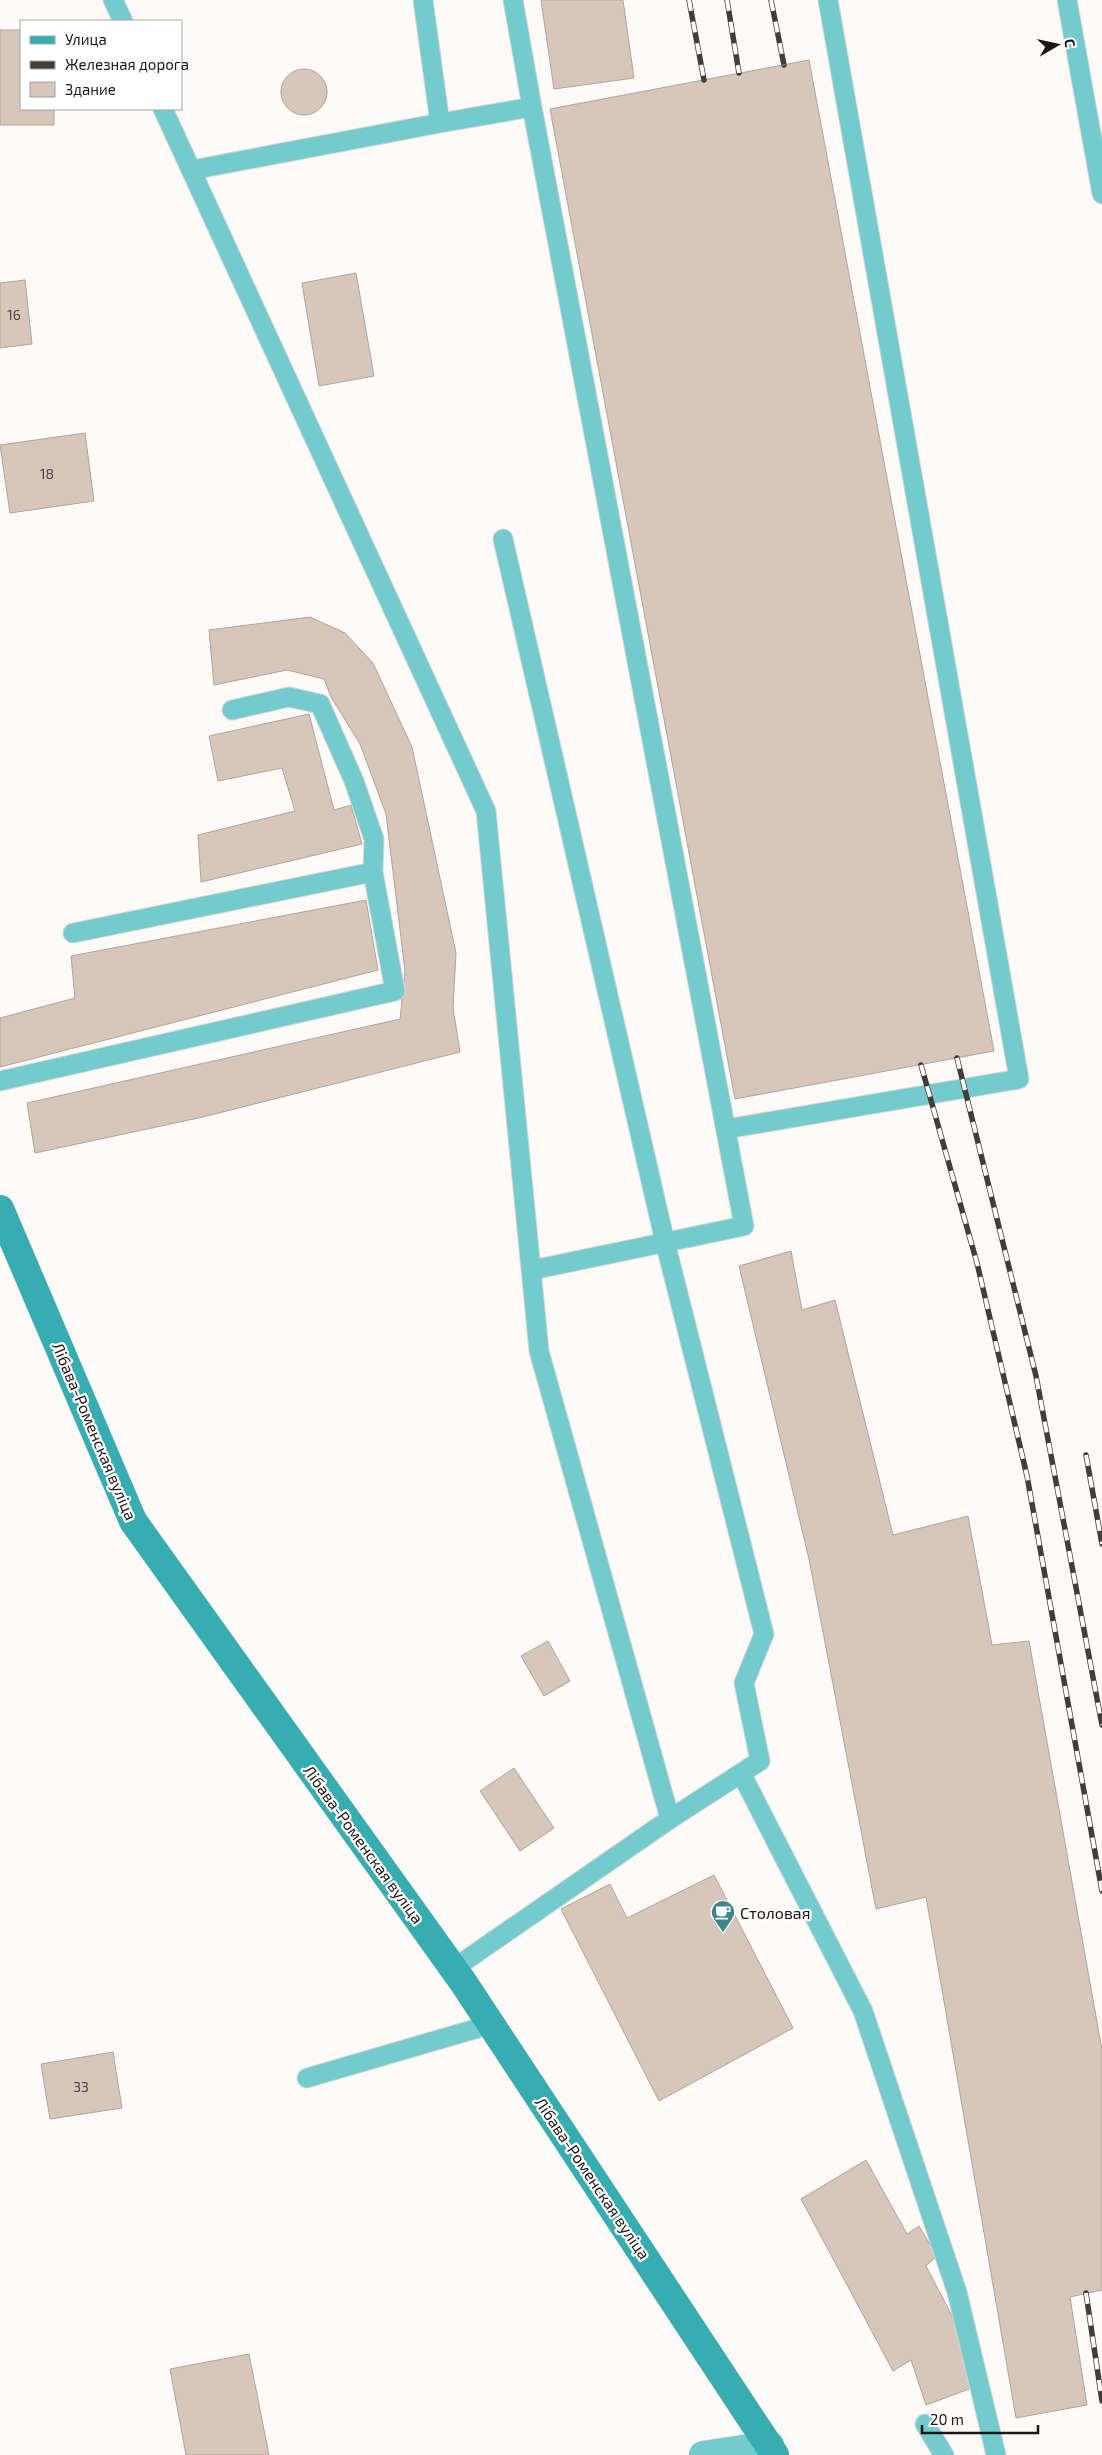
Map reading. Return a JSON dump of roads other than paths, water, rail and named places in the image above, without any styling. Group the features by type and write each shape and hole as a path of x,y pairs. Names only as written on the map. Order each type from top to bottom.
{"main road":[{"name":"Лібава-Роменская вуліца","path":"0,1209 133,1521 454,1969 489,2024 643,2251 772,2450"}],"street":[{"path":"703,2455 772,2450"}],"lane":[{"path":"113,0 123,20"},
{"path":"423,0 440,123"},
{"path":"513,0 744,1226 532,1270"},
{"path":"726,1129 1019,1079 828,0"},
{"path":"1067,0 1102,194"},
{"path":"192,170 532,107"},
{"path":"163,110 486,811 539,1351 670,1819"},
{"path":"454,1969 670,1819 760,1761 744,1683 764,1634 665,1242 503,539"},
{"path":"0,1081 395,991 373,872 374,839 354,781 320,704 289,697 232,710"},
{"path":"73,934 373,872"},
{"path":"742,1773 864,2011 957,2292 996,2455"},
{"path":"307,2078 489,2024"},
{"path":"925,2424 944,2455"}],"railway":[{"path":"689,0 704,80"},
{"path":"727,0 739,73"},
{"path":"771,0 784,65"},
{"path":"957,1058 1036,1376 1102,1725"},
{"path":"921,1065 977,1263 1027,1476 1102,1891"},
{"path":"1086,1455 1102,1544"},
{"path":"1086,2293 1102,2401"}],"place":[{"name":"Столовая","path":"723,1933"}]}
